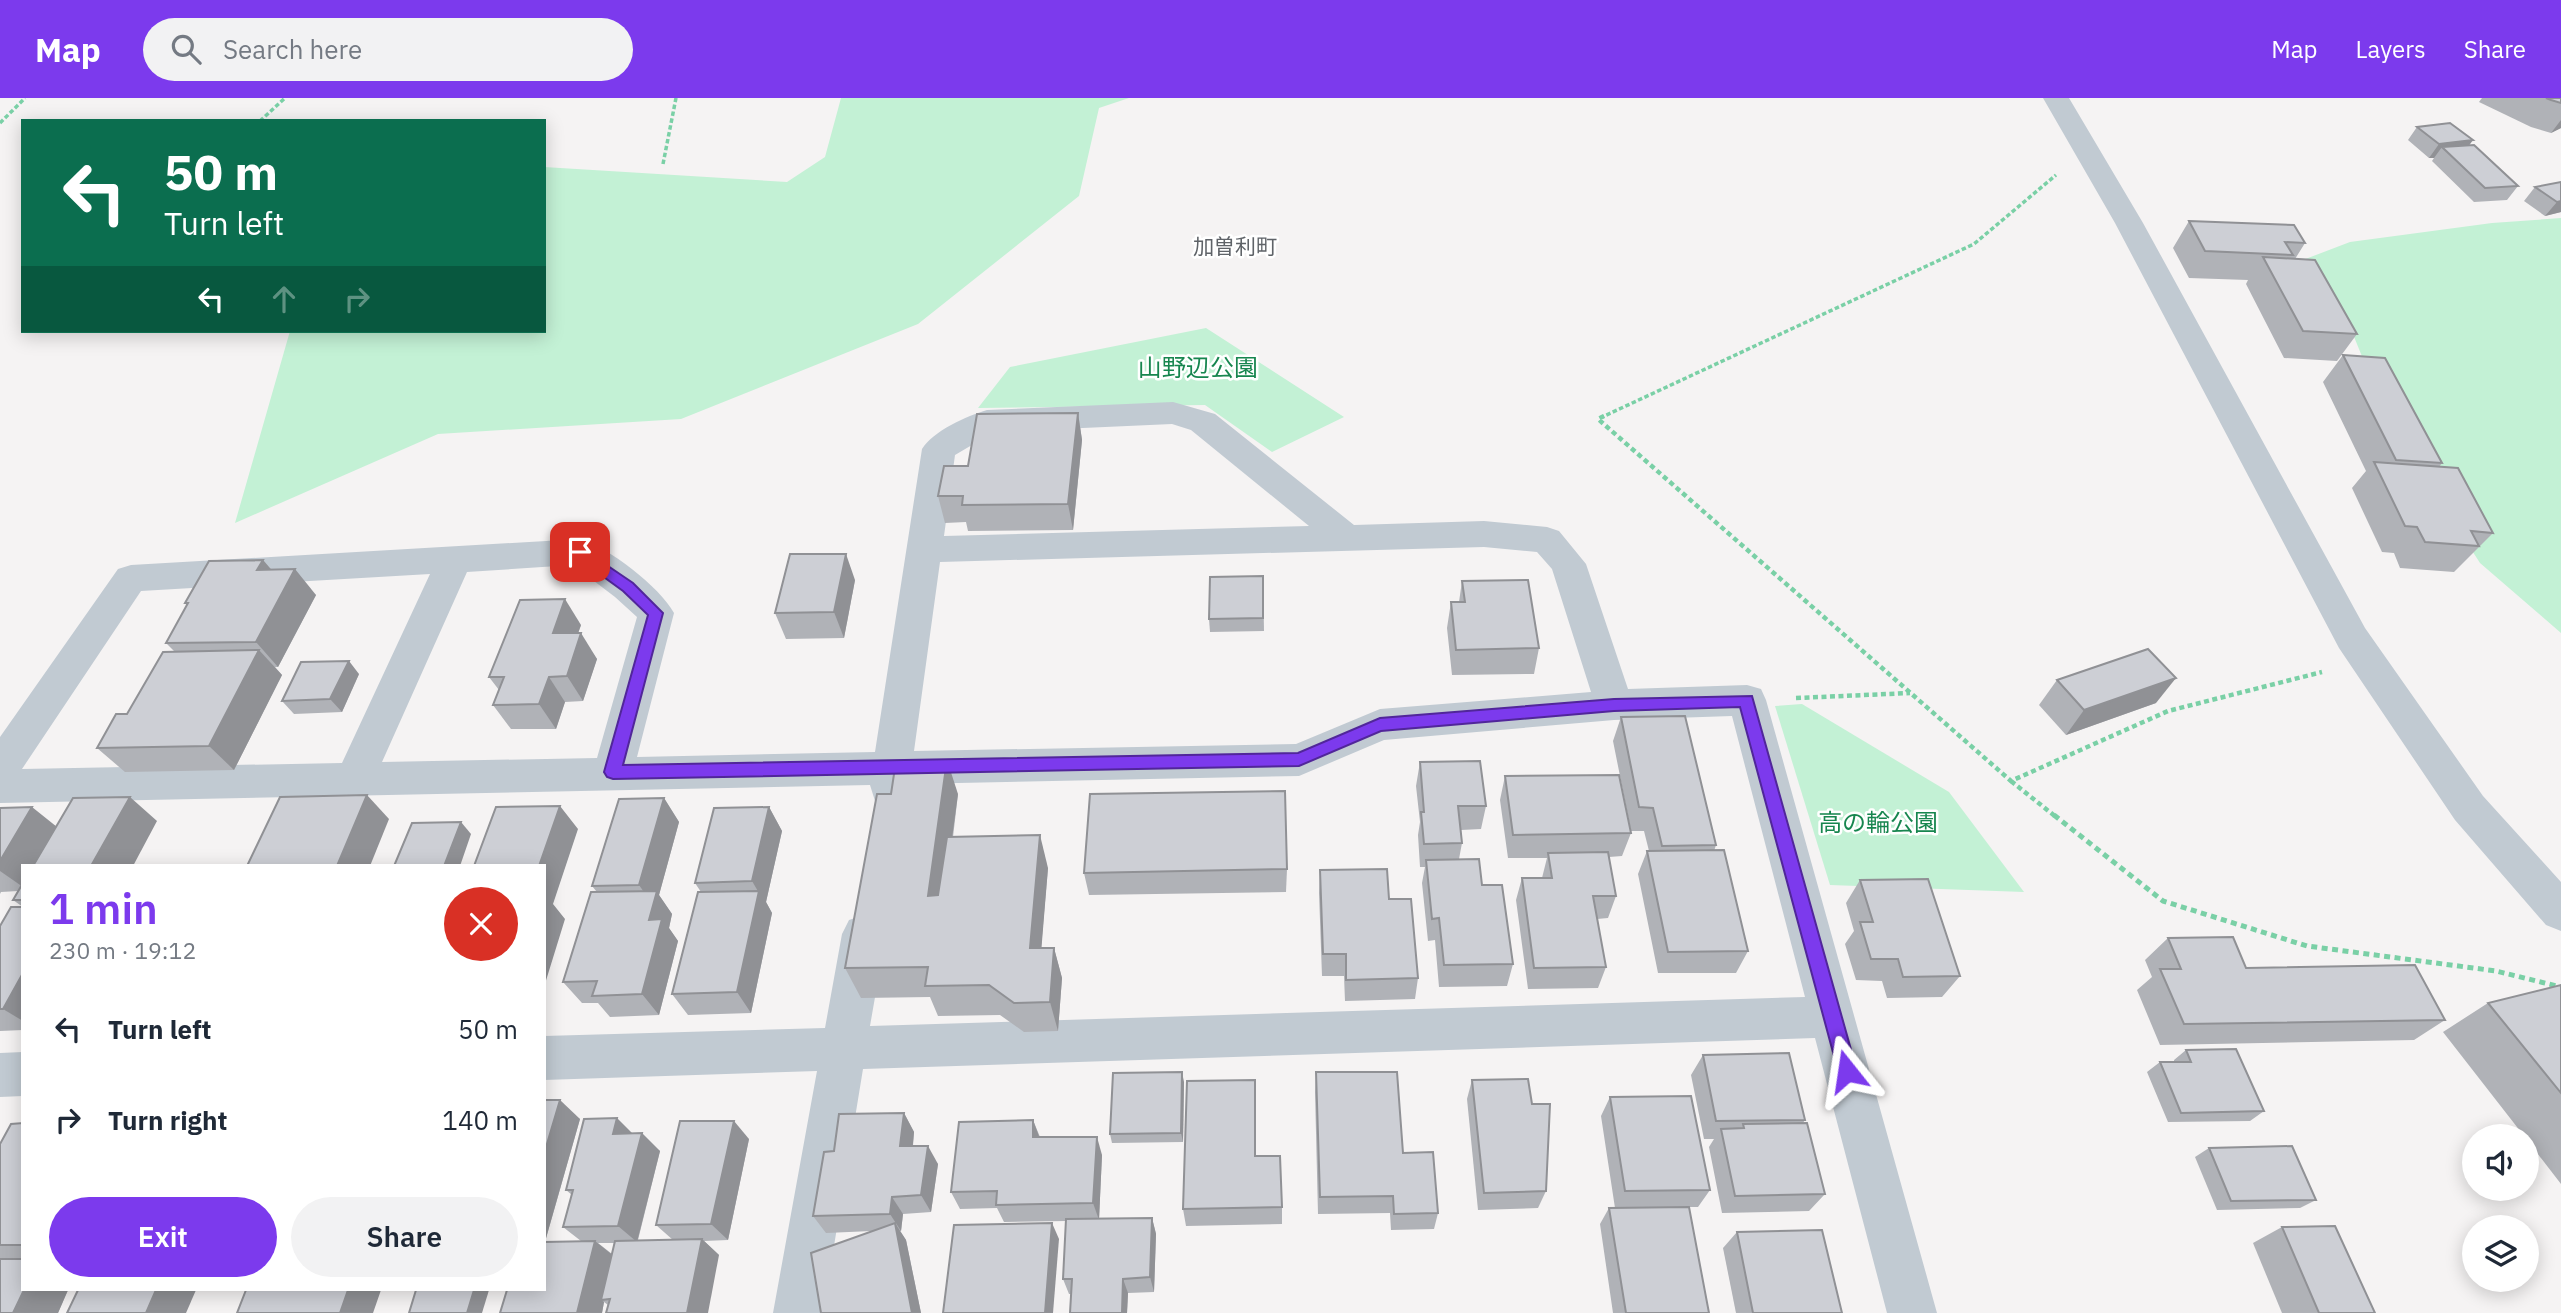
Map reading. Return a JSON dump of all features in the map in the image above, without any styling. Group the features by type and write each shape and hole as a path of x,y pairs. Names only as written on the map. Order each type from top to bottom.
{"street":[{"path":"2056,98 2129,223 2352,638 2469,808 2561,912"},
{"path":"881,833 939,449 987,421 1173,414 1203,422 1347,538"},
{"path":"924,549 1484,534 1547,540 1568,564 1614,705"},
{"path":"0,769 131,578 580,552 628,587 656,613 613,772"},
{"path":"355,778 454,561"},
{"path":"0,786 893,766 1299,760 1380,725 1614,705 1747,700 1912,1313"},
{"path":"798,1313 870,900"},
{"path":"546,1058 1833,1017"},
{"path":"0,1075 21,1074"}],"path":[{"path":"0,123 25,98"},
{"path":"262,119 285,98"},
{"path":"663,164 677,98"},
{"path":"2086,149 1974,244 1598,419 2011,780 2163,901 2307,946 2496,971 2561,987"},
{"path":"2011,780 2168,711 2368,661"},
{"path":"1747,700 1912,693"}],"green space":[{"path":"841,98 1129,98 1099,108 1079,196 918,324 681,419 438,434 235,523 289,333 546,333 546,167 787,182 825,157"},
{"path":"2561,218 2561,633 2480,563 2405,447 2374,386 2346,317 2295,263 2350,242 2492,223"},
{"name":"山野辺公園","path":"1206,328 1344,417 1272,452 1205,405 978,408 1010,367"},
{"name":"高の輪公園","path":"1802,704 1949,792 2024,892 1830,885 1775,706"}],"building":[{"path":"2546,98 2561,98 2561,103 2551,100"},
{"path":"2450,123 2473,140 2439,144 2417,127"},
{"path":"2474,145 2518,186 2485,188 2442,147"},
{"path":"2561,182 2561,201 2557,202 2535,187"},
{"path":"2189,221 2294,225 2305,243 2285,242 2293,255 2205,251"},
{"path":"2263,257 2315,260 2357,334 2303,331"},
{"path":"2343,355 2385,358 2442,463 2396,460"},
{"path":"1078,413 1068,504 962,505 963,496 938,496 944,466 968,466 977,414"},
{"path":"2374,462 2458,468 2493,533 2471,531 2479,546 2425,542 2417,527 2405,526"},
{"path":"790,554 846,554 834,612 775,613"},
{"path":"263,560 257,570 295,569 256,642 166,643 209,561"},
{"path":"1263,576 1263,618 1209,619 1210,577"},
{"path":"1528,580 1539,648 1456,650 1451,602 1465,602 1462,581"},
{"path":"565,599 553,633 581,633 567,676 549,677 539,704 493,705 504,677 489,677 520,600"},
{"path":"2148,649 2176,678 2084,710 2057,680"},
{"path":"259,650 209,746 97,748 116,714 127,714 163,652"},
{"path":"349,661 330,699 282,701 301,662"},
{"path":"1685,716 1716,845 1662,846 1653,808 1639,807 1621,717"},
{"path":"947,760 928,896 938,895 947,837 1040,835 1030,948 1054,948 1050,1002 1014,1003 989,985 925,986 928,967 845,968 877,794 891,794 896,761"},
{"path":"1480,761 1486,806 1458,806 1462,843 1424,844 1420,762"},
{"path":"1619,775 1631,833 1513,835 1505,776"},
{"path":"1285,791 1287,869 1084,873 1090,794"},
{"path":"367,795 338,864 248,864 280,797"},
{"path":"130,797 92,864 34,864 73,798"},
{"path":"664,798 639,885 592,886 619,799"},
{"path":"560,806 540,864 475,864 496,807"},
{"path":"32,807 0,861 0,808"},
{"path":"769,807 752,881 695,883 714,808"},
{"path":"461,822 445,864 395,864 412,823"},
{"path":"1724,850 1748,951 1668,952 1647,851"},
{"path":"1608,852 1616,896 1593,896 1606,967 1534,968 1522,878 1552,878 1548,853"},
{"path":"1479,859 1482,885 1502,885 1513,964 1444,965 1439,918 1432,919 1426,860"},
{"path":"1387,869 1389,899 1411,899 1418,978 1346,980 1346,954 1323,954 1320,870"},
{"path":"1928,879 1960,976 1903,977 1898,959 1871,959 1860,922 1873,922 1860,880"},
{"path":"21,886 21,900 13,900"},
{"path":"657,891 649,920 662,919 642,994 592,996 597,981 563,982 591,892"},
{"path":"759,891 737,992 672,994 698,892"},
{"path":"11,907 21,907 21,977 3,1009 0,1009 0,926"},
{"path":"2233,937 2246,968 2415,965 2445,1020 2184,1024 2160,969 2181,969 2168,938"},
{"path":"2561,985 2561,1093 2488,1003"},
{"path":"2236,1049 2264,1111 2181,1113 2160,1062 2191,1062 2186,1050"},
{"path":"1789,1053 1805,1120 1716,1121 1703,1055"},
{"path":"1182,1072 1181,1133 1110,1134 1113,1073"},
{"path":"1316,1072 1397,1072 1403,1153 1433,1152 1438,1213 1394,1214 1393,1196 1320,1197"},
{"path":"1528,1079 1532,1104 1550,1104 1546,1191 1484,1193 1472,1080"},
{"path":"1255,1080 1255,1156 1280,1156 1282,1207 1183,1209 1187,1081"},
{"path":"1691,1096 1710,1190 1625,1191 1610,1097"},
{"path":"546,1100 560,1100 546,1147"},
{"path":"904,1113 900,1146 928,1146 921,1195 892,1197 890,1214 813,1216 824,1152 834,1151 839,1114"},
{"path":"617,1118 613,1134 642,1133 618,1226 563,1227 573,1190 566,1190 584,1119"},
{"path":"1033,1120 1033,1137 1097,1137 1093,1203 996,1205 997,1191 951,1192 959,1122"},
{"path":"680,1121 734,1121 711,1224 656,1225"},
{"path":"21,1123 21,1245 0,1245 0,1144 11,1124"},
{"path":"1807,1123 1825,1194 1735,1196 1721,1129 1744,1128 1743,1124"},
{"path":"2292,1146 2316,1200 2231,1201 2209,1148"},
{"path":"1689,1207 1709,1313 1626,1313 1609,1208"},
{"path":"1152,1218 1150,1277 1123,1279 1122,1313 1070,1313 1072,1279 1063,1279 1066,1219"},
{"path":"895,1223 912,1313 821,1313 811,1253"},
{"path":"1052,1223 1045,1313 943,1313 954,1225"},
{"path":"2335,1226 2375,1313 2319,1313 2282,1227"},
{"path":"1822,1230 1842,1313 1753,1313 1737,1232"},
{"path":"702,1239 687,1313 606,1313 610,1299 601,1300 615,1241"},
{"path":"595,1241 577,1313 500,1313 507,1291 546,1291 546,1242"},
{"path":"0,1259 21,1259 21,1291 24,1291 13,1313 0,1313"},
{"path":"78,1291 156,1291 146,1313 67,1313"},
{"path":"246,1291 348,1291 340,1313 237,1313"},
{"path":"416,1291 474,1291 467,1313 409,1313"}],"district":[{"name":"加曽利町","path":"1235,247"}],"route":[{"path":"580,552 628,587 656,613 613,772 1299,760 1380,725 1614,705 1747,700 1847,1071"}]}
